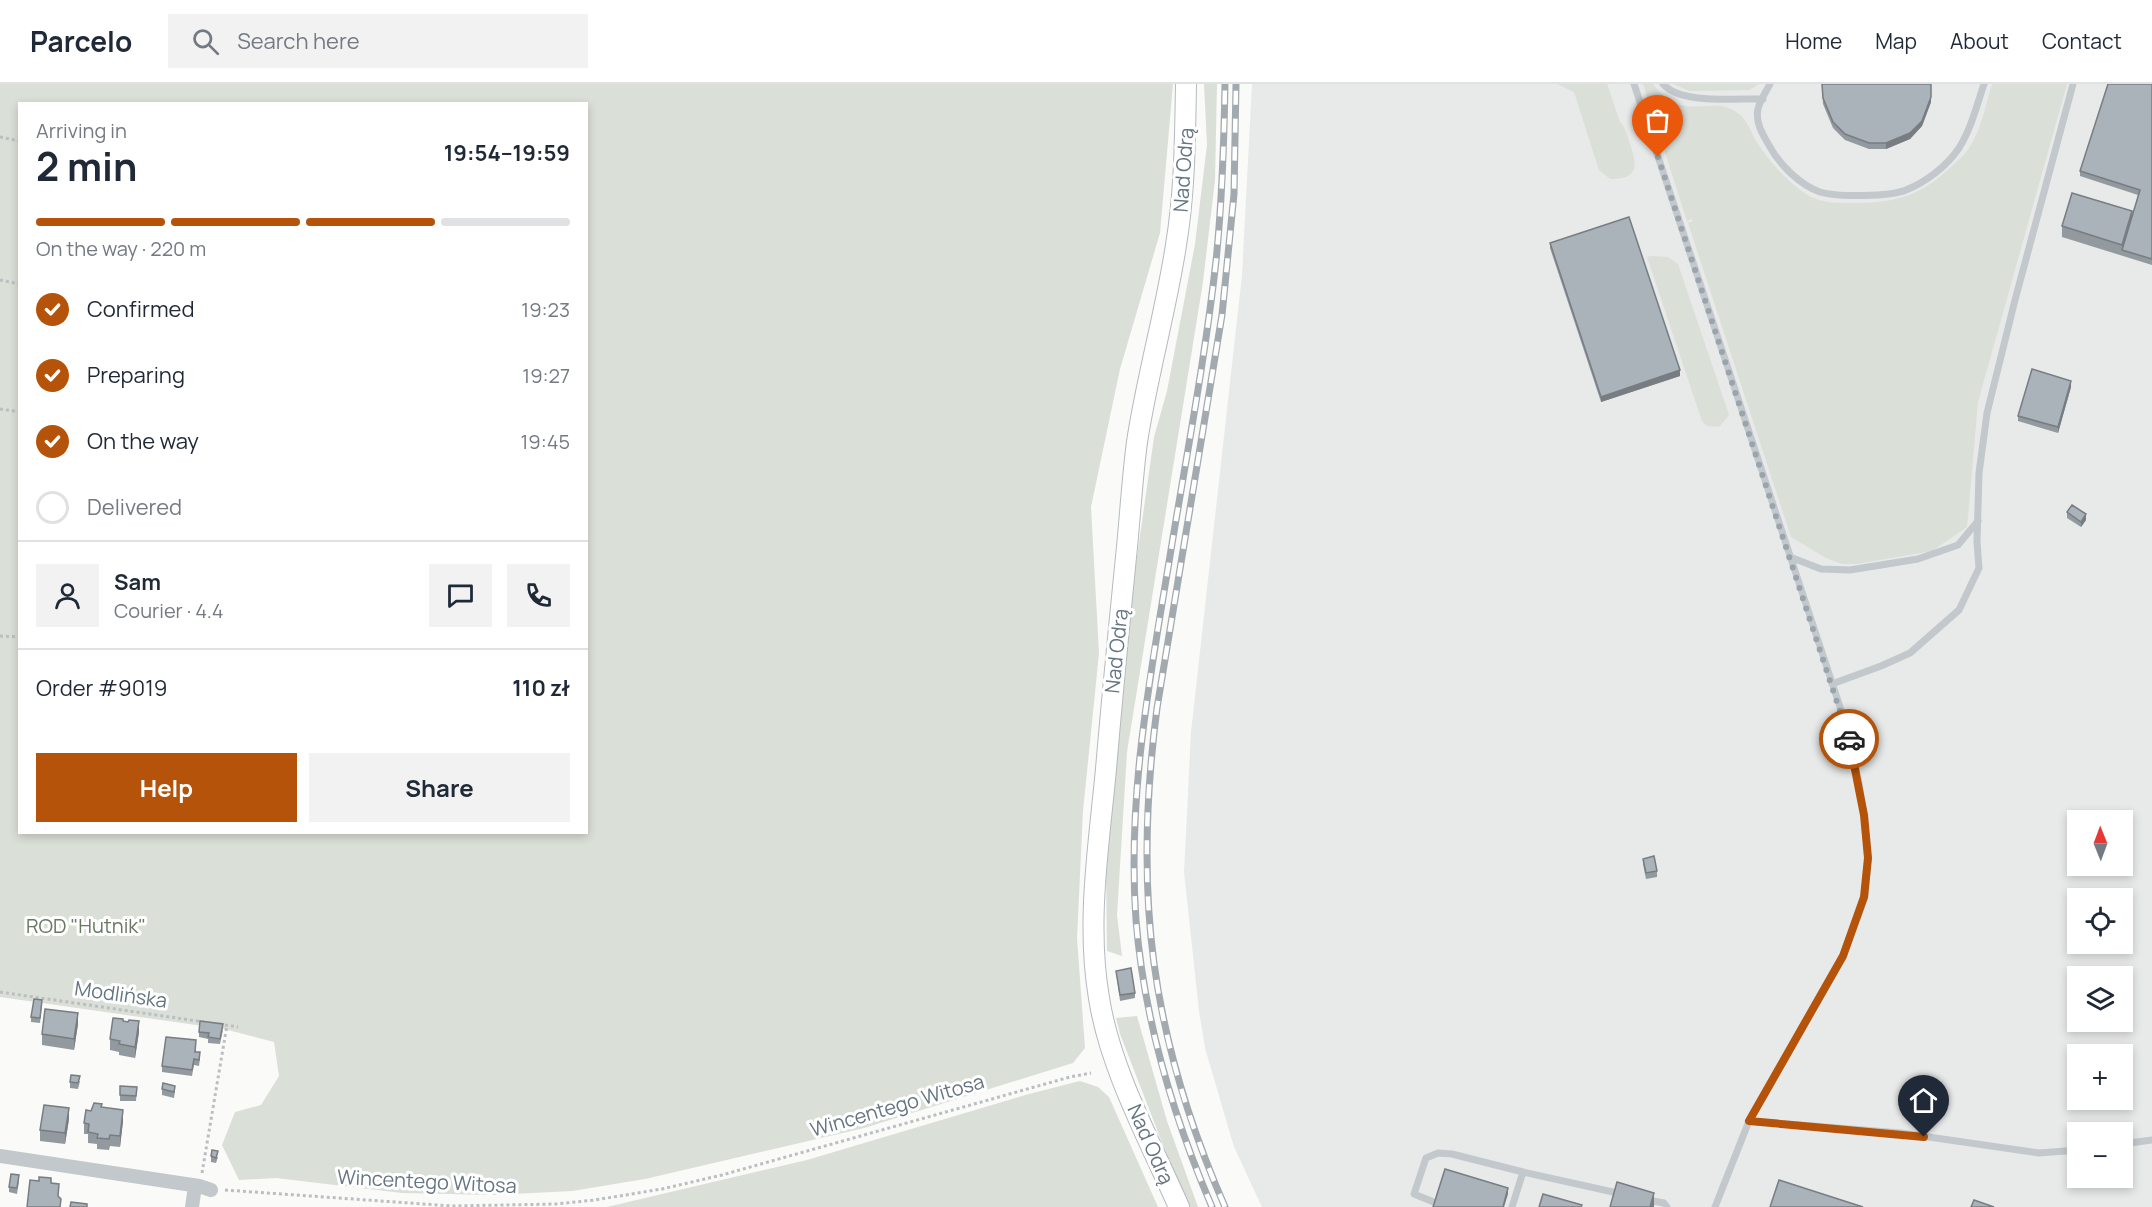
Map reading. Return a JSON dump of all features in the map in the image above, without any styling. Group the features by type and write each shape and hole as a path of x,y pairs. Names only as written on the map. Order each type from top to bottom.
{"street":[{"name":"Nad Odrą","path":"1179,1207 1116,1063 1105,1032 1098,996 1094,928 1108,739 1135,464 1142,413 1170,282 1179,224 1185,158 1186,84"},
{"path":"0,1156 202,1187 192,1207"}],"lane":[{"path":"1634,84 1847,728 1861,794 1868,858 1864,897 1843,956 1749,1121 1715,1207"},
{"path":"1663,84 1677,94 1694,98 1763,99"},
{"path":"1770,84 1758,110 1759,128 1772,151 1788,171 1818,191 1834,195 1904,191 1935,173 1958,148 1972,121 1984,84"},
{"path":"1832,684 1910,653 1959,610 1979,568 1979,473 1987,413 2073,84"},
{"path":"1790,557 1821,569 1850,570 1918,559 1958,545 1978,521"},
{"path":"1749,1121 1901,1133 2039,1154 2067,1151"},
{"path":"2133,1143 2152,1140"},
{"path":"1436,1203 1414,1194 1426,1158 1438,1153 1452,1154 1631,1196"},
{"path":"1512,1207 1523,1172"},
{"path":"1642,1198 1664,1203 1667,1207"}],"path":[{"path":"0,137 18,141"},
{"path":"0,280 18,284"},
{"path":"0,410 18,412"},
{"path":"0,636 18,637"},
{"name":"Modlińska","path":"0,992 205,1022"},
{"path":"216,1023 238,1027"},
{"path":"202,1187 227,1025"},
{"name":"Wincentego Witosa","path":"202,1187 453,1206 547,1205 595,1200 662,1189 722,1175 1091,1073"}],"shaded area":[{"path":"1252,84 2152,84 2152,1207 1262,1207 1234,1147 1205,1048 1199,1011 1184,872 1191,732 1242,275"}],"green space":[{"name":"ROD \"Hutnik\"","path":"0,84 1173,84 1160,233 1120,369 1091,507 1099,653 1083,811 1077,938 1085,1048 1073,1063 864,1128 645,1179 572,1191 496,1195 402,1193 276,1178 239,1180 222,1145 235,1112 261,1105 279,1076 274,1042 224,1029 0,997"},
{"path":"1204,84 1217,84 1215,180 1203,282 1127,752 1117,915 1122,956 1107,951 1106,868 1135,571 1154,437 1167,391 1195,244 1207,145"},
{"path":"1557,84 1607,84 1633,152 1635,165 1631,174 1610,179 1599,170 1574,92"},
{"path":"1643,84 1653,84 1664,96 1676,103 1687,106 1729,108 1742,117 1772,163 1798,189 1819,200 1834,203 1863,203 1890,200 1912,194 1942,175 1961,158 1975,138 1992,84 2067,84 1978,402 1967,527 1932,551 1857,564 1842,564 1826,558 1791,537 1688,223 1693,221 1692,219 1687,221"},
{"path":"1673,84 1759,84 1749,90 1690,91"},
{"path":"1647,257 1668,257 1678,264 1729,415 1719,427 1707,426 1702,421"},
{"path":"1137,1016 1167,1121 1198,1207 1187,1207 1120,1034 1116,1018"},
{"path":"1080,1081 1098,1087 1109,1097 1158,1207 607,1207 807,1160"}],"building":[{"path":"1822,84 1931,84 1931,97 1922,121 1910,133 1886,143 1869,143 1845,134 1833,122 1823,98"},
{"path":"2108,84 2152,84 2152,259 2122,250 2140,190 2080,171"},
{"path":"2072,193 2132,211 2122,245 2062,226"},
{"path":"1629,217 1680,370 1601,397 1550,243"},
{"path":"2032,369 2071,381 2058,427 2018,416"},
{"path":"2072,505 2086,514 2081,522 2067,512"},
{"path":"1654,856 1657,871 1646,873 1643,859"},
{"path":"1131,968 1135,993 1120,995 1116,971"},
{"path":"34,999 42,1000 40,1018 31,1017"},
{"path":"45,1009 78,1013 74,1039 42,1034"},
{"path":"113,1018 128,1022 129,1020 139,1021 135,1047 119,1044 120,1041 110,1039"},
{"path":"200,1021 223,1024 220,1039 208,1037 209,1033 199,1032"},
{"path":"166,1037 196,1040 195,1052 200,1052 199,1060 194,1059 192,1070 162,1066"},
{"path":"71,1075 80,1076 78,1083 70,1082"},
{"path":"163,1083 175,1086 174,1092 162,1089"},
{"path":"120,1086 137,1087 136,1096 120,1095"},
{"path":"94,1103 102,1104 101,1107 123,1110 120,1136 110,1135 109,1139 97,1138 98,1134 88,1132 89,1124 84,1123 86,1110 91,1111"},
{"path":"44,1105 69,1108 65,1133 40,1130"},
{"path":"212,1150 218,1151 216,1158 211,1156"},
{"path":"1445,1169 1508,1188 1503,1207 1433,1207"},
{"path":"11,1174 19,1175 17,1188 9,1187"},
{"path":"39,1177 51,1178 51,1183 59,1184 60,1207 27,1207 30,1180 39,1181"},
{"path":"1779,1180 1863,1207 1770,1207"},
{"path":"1617,1182 1654,1193 1650,1207 1610,1207"},
{"path":"1543,1194 1582,1205 1581,1207 1539,1207"},
{"path":"1974,1200 1994,1207 1971,1207"},
{"path":"71,1202 87,1204 87,1207 70,1207"}],"railway":[{"path":"1212,1207 1173,1103 1153,1031 1140,957 1134,874 1138,783 1148,692 1212,298 1220,217 1225,84"},
{"path":"1225,1207 1179,1082 1164,1022 1154,962 1148,902 1147,840 1150,776 1157,708 1222,315 1234,194 1236,84"}],"way so far":[{"path":"1658,157 1849,739"}],"route":[{"path":"1849,739 1864,815 1868,858 1864,897 1843,956 1749,1121 1901,1133 1924,1137"}]}
